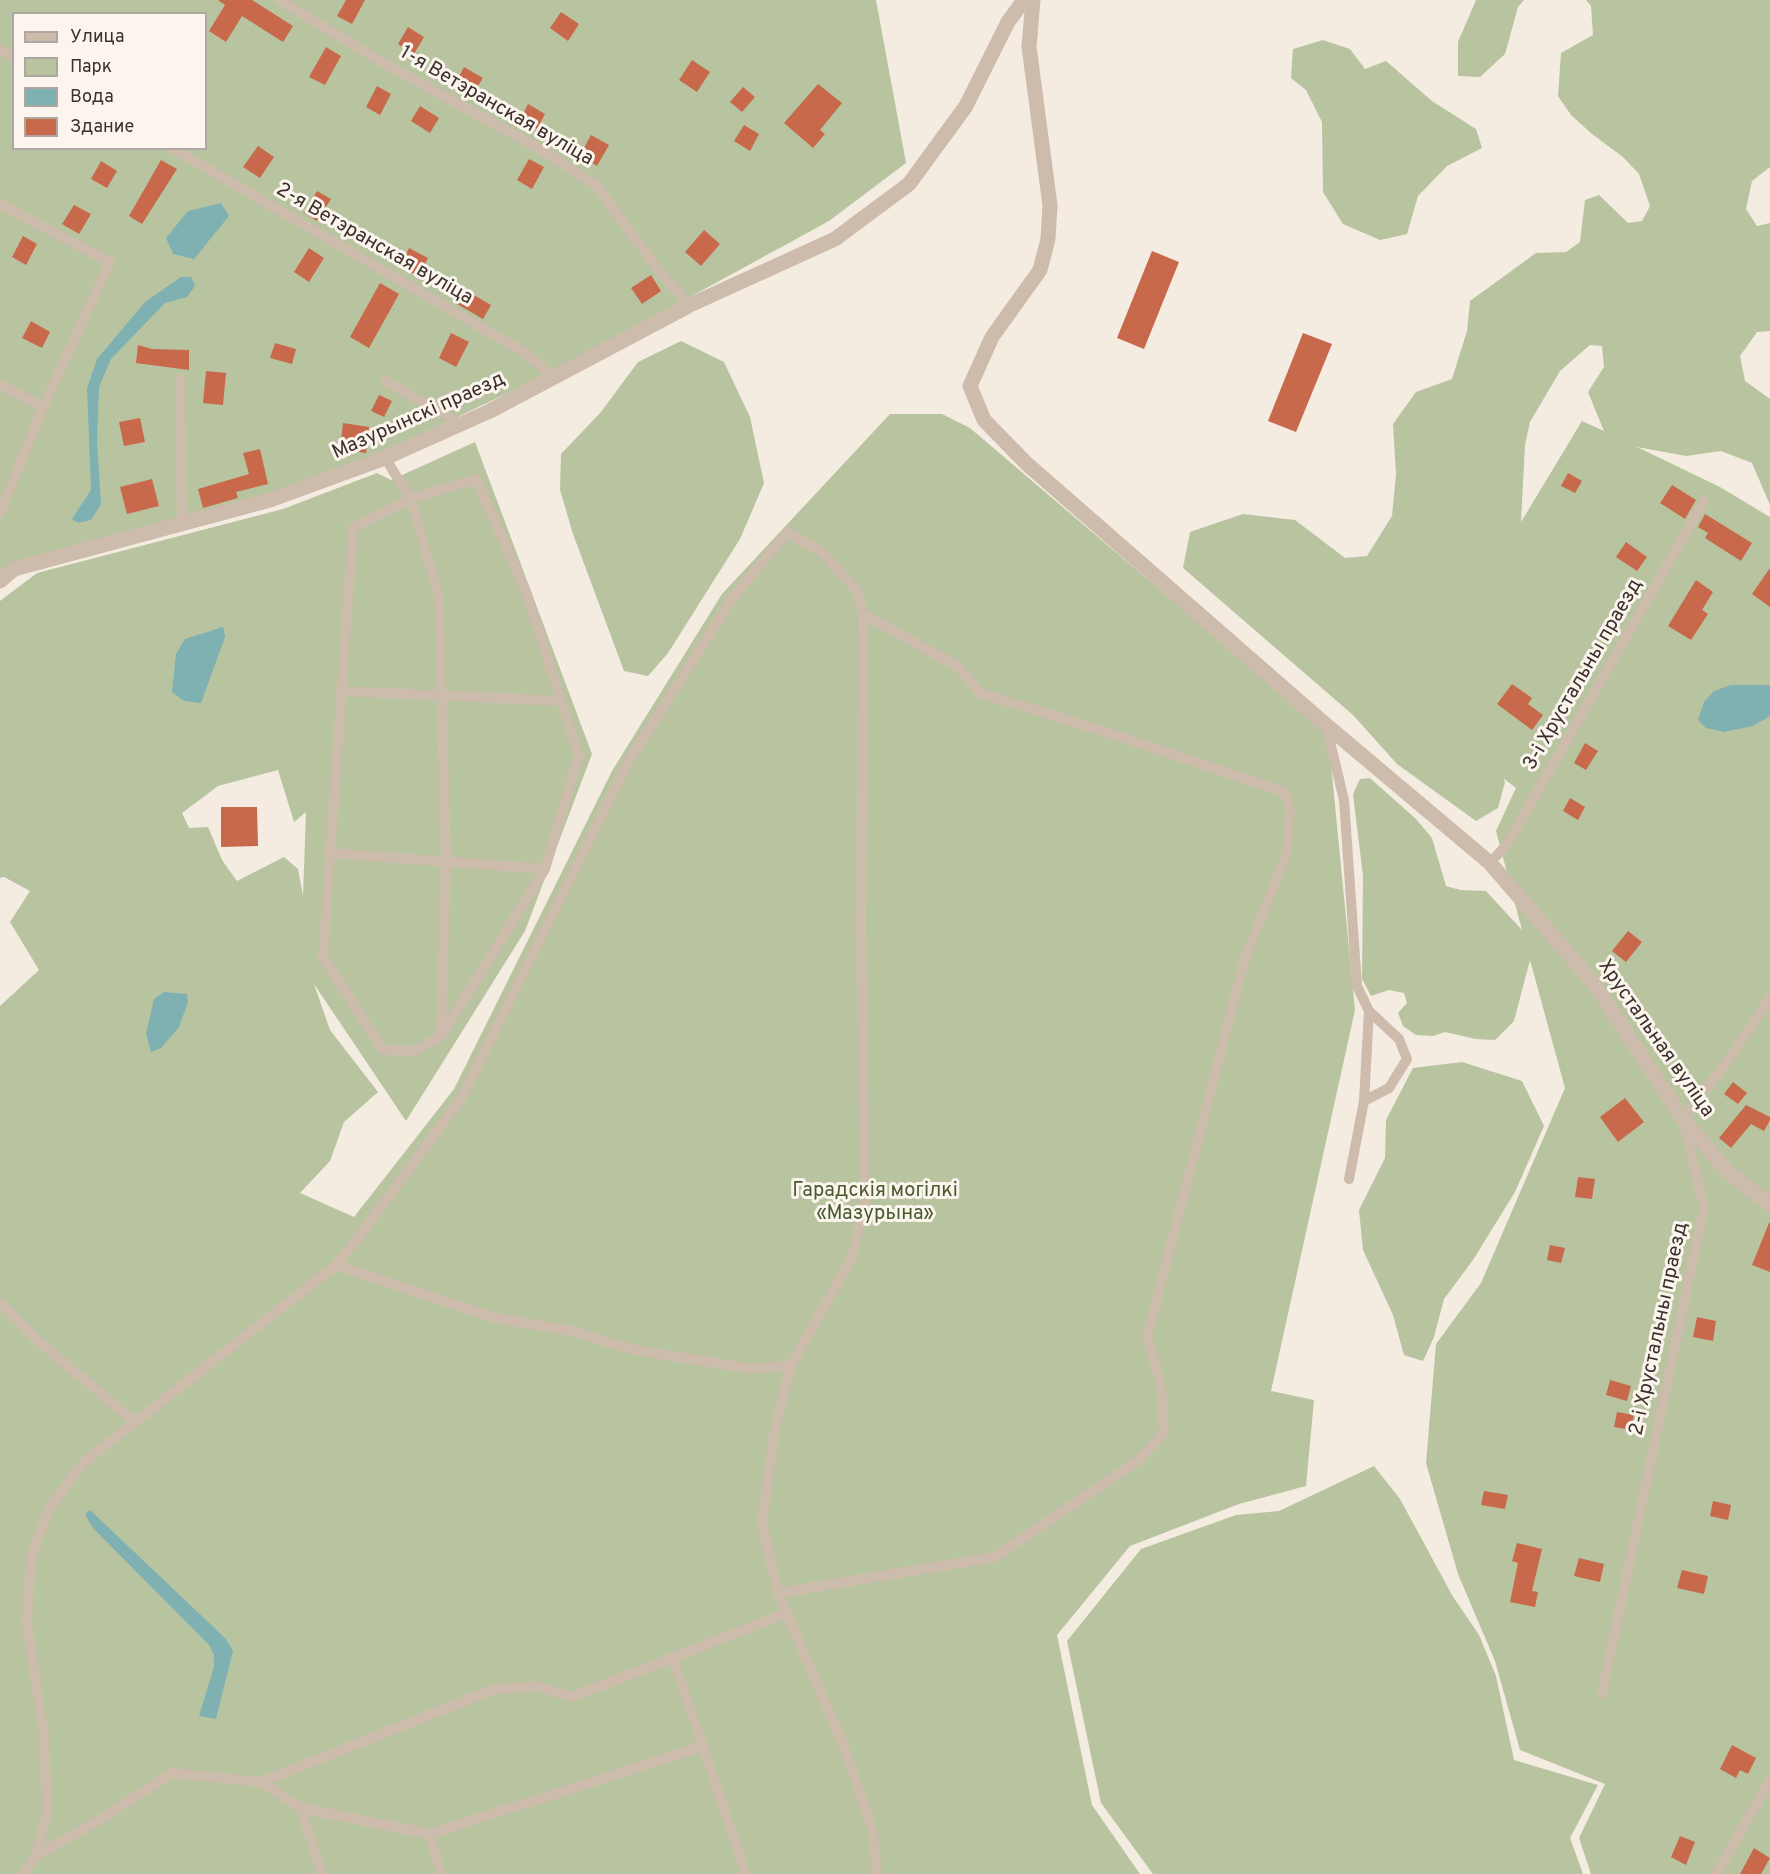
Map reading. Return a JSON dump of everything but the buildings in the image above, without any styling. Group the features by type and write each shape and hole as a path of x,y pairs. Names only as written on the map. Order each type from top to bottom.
{"street":[{"name":"Мазурынскі праезд","path":"0,580 14,569 270,500 385,459 555,378 690,305 835,239 909,184 966,106 1008,22 1024,0"},
{"name":"Хрустальная вуліца","path":"1034,0 1029,47 1050,205 1048,239 1040,270 992,337 969,386 984,420 1027,464 1326,725 1490,863 1595,985 1683,1119 1728,1172 1770,1204"}],"lane":[{"name":"1-я Ветэранская вуліца","path":"279,0 387,65 533,145 596,185 662,275 690,305"},
{"name":"2-я Ветэранская вуліца","path":"175,150 527,354 555,378"},
{"path":"0,204 110,262 43,407 0,513"},
{"path":"180,378 182,523"},
{"path":"386,381 461,424"},
{"path":"0,385 43,407"},
{"path":"385,459 411,499 439,598 446,861 441,1036"},
{"path":"477,479 525,589 579,755 545,869 441,1036 415,1052 383,1050 323,957 340,691 353,528 411,499 477,479"},
{"name":"3-і Хрустальны праезд","path":"1490,863 1508,843 1704,501"},
{"path":"23,1874 36,1856 47,1813 44,1735 27,1624 32,1557 49,1509 83,1463 336,1265 462,1097 627,764 734,596 787,533 821,551 858,592 863,614 861,927 865,1208 851,1259 791,1365 774,1433 762,1524 778,1593 843,1744 873,1832 877,1874"},
{"path":"778,1593 995,1557 1139,1460 1164,1433 1161,1383 1147,1337 1245,958 1287,852 1290,810 1285,792 1116,735 980,693 957,666 863,614"},
{"path":"340,691 562,701"},
{"path":"1326,725 1344,800 1357,986 1369,1011 1399,1039 1407,1059 1389,1088 1364,1101"},
{"path":"329,853 545,869"},
{"path":"1683,1119 1726,1064 1770,998"},
{"path":"1349,1179 1364,1101 1369,1011"},
{"name":"2-і Хрустальны праезд","path":"1602,1693 1704,1208 1683,1119"},
{"path":"336,1265 496,1318 572,1331 635,1350 752,1369 791,1365"},
{"path":"0,1303 37,1340 135,1422"},
{"path":"261,1782 492,1690 536,1686 572,1697 787,1613"},
{"path":"673,1659 746,1874"},
{"path":"36,1856 101,1819 172,1773 261,1782 301,1808 430,1834 704,1746"},
{"path":"1716,1874 1770,1781"},
{"path":"301,1808 322,1874"},
{"path":"430,1834 441,1874"}],"green space":[{"path":"0,0 876,0 906,163 829,221 562,367 380,454 268,496 0,574"},
{"path":"1476,0 1524,0 1518,7 1505,54 1480,77 1458,76 1458,42"},
{"path":"1586,0 1770,0 1770,167 1752,181 1746,209 1757,226 1770,223 1770,331 1757,332 1740,356 1745,381 1770,399 1770,505 1752,463 1721,451 1686,456 1637,447 1720,487 1770,517 1770,1874 1591,1874 1579,1838 1605,1784 1520,1750 1495,1661 1458,1574 1426,1463 1436,1344 1481,1283 1565,1088 1530,960 1514,1021 1495,1040 1476,1039 1445,1032 1433,1036 1416,1035 1403,1026 1398,1013 1407,1003 1404,993 1389,990 1371,996 1362,979 1363,876 1353,794 1360,779 1370,778 1416,819 1432,838 1446,886 1460,890 1486,891 1522,930 1496,831 1516,788 1503,778 1505,782 1498,808 1476,821 1397,764 1353,715 1183,568 1190,532 1243,514 1295,520 1345,558 1367,556 1392,516 1396,474 1393,424 1416,392 1452,379 1467,331 1470,301 1536,253 1566,252 1580,242 1585,200 1599,195 1628,223 1642,221 1650,206 1639,174 1623,157 1571,115 1558,96 1561,53 1593,35 1591,6","holes":["1590,345 1602,346 1604,367 1588,392 1604,431 1582,421 1521,522 1525,445 1530,422 1560,371"]},
{"path":"1323,40 1350,49 1365,69 1386,61 1432,101 1476,129 1482,148 1447,166 1418,196 1407,234 1380,240 1343,224 1323,192 1322,122 1306,90 1291,78 1293,49"},
{"path":"681,341 724,362 750,417 764,483 740,539 668,653 648,676 624,671 573,534 560,490 561,454 601,412 638,362"},
{"name":"Гарадскія могілкі «Мазурына»","path":"890,414 942,414 970,428 1328,733 1355,1010 1271,1391 1314,1400 1306,1486 1239,1504 1130,1546 1057,1635 1092,1805 1140,1874 0,1874 0,1006 39,970 10,922 30,891 4,877 0,878 0,601 37,573 283,509 377,473 391,480 475,442 592,754 525,931 406,1121 314,984 330,1030 378,1092 344,1122 330,1161 300,1193 354,1217 454,1089 612,771 722,594","holes":["278,770 294,822 306,812 303,896 298,869 284,857 237,881 222,860 208,827 189,828 182,813 218,786"]},
{"path":"1462,1062 1522,1081 1544,1126 1515,1192 1473,1260 1444,1299 1434,1337 1423,1361 1404,1355 1393,1315 1363,1250 1359,1210 1385,1158 1386,1120 1413,1068"},
{"path":"1374,1466 1400,1499 1452,1595 1479,1635 1496,1676 1514,1760 1598,1785 1570,1838 1583,1874 1153,1874 1101,1803 1067,1641 1141,1549 1236,1515 1279,1511"}],"water":[{"path":"221,203 229,216 194,259 173,254 166,238 188,211"},
{"path":"181,277 191,277 195,286 187,297 165,303 111,359 99,387 97,442 101,504 91,520 78,523 72,519 91,490 87,388 97,359 145,302"},
{"path":"223,627 225,637 201,703 184,701 172,692 176,654 185,639"},
{"path":"1731,685 1770,685 1770,716 1753,726 1724,732 1706,728 1698,720 1704,702 1714,691"},
{"path":"164,992 187,994 188,1002 179,1027 161,1048 151,1052 146,1034 154,999"},
{"path":"90,1510 226,1639 233,1651 216,1719 199,1716 214,1667 214,1655 209,1645 92,1527 85,1514"}]}
